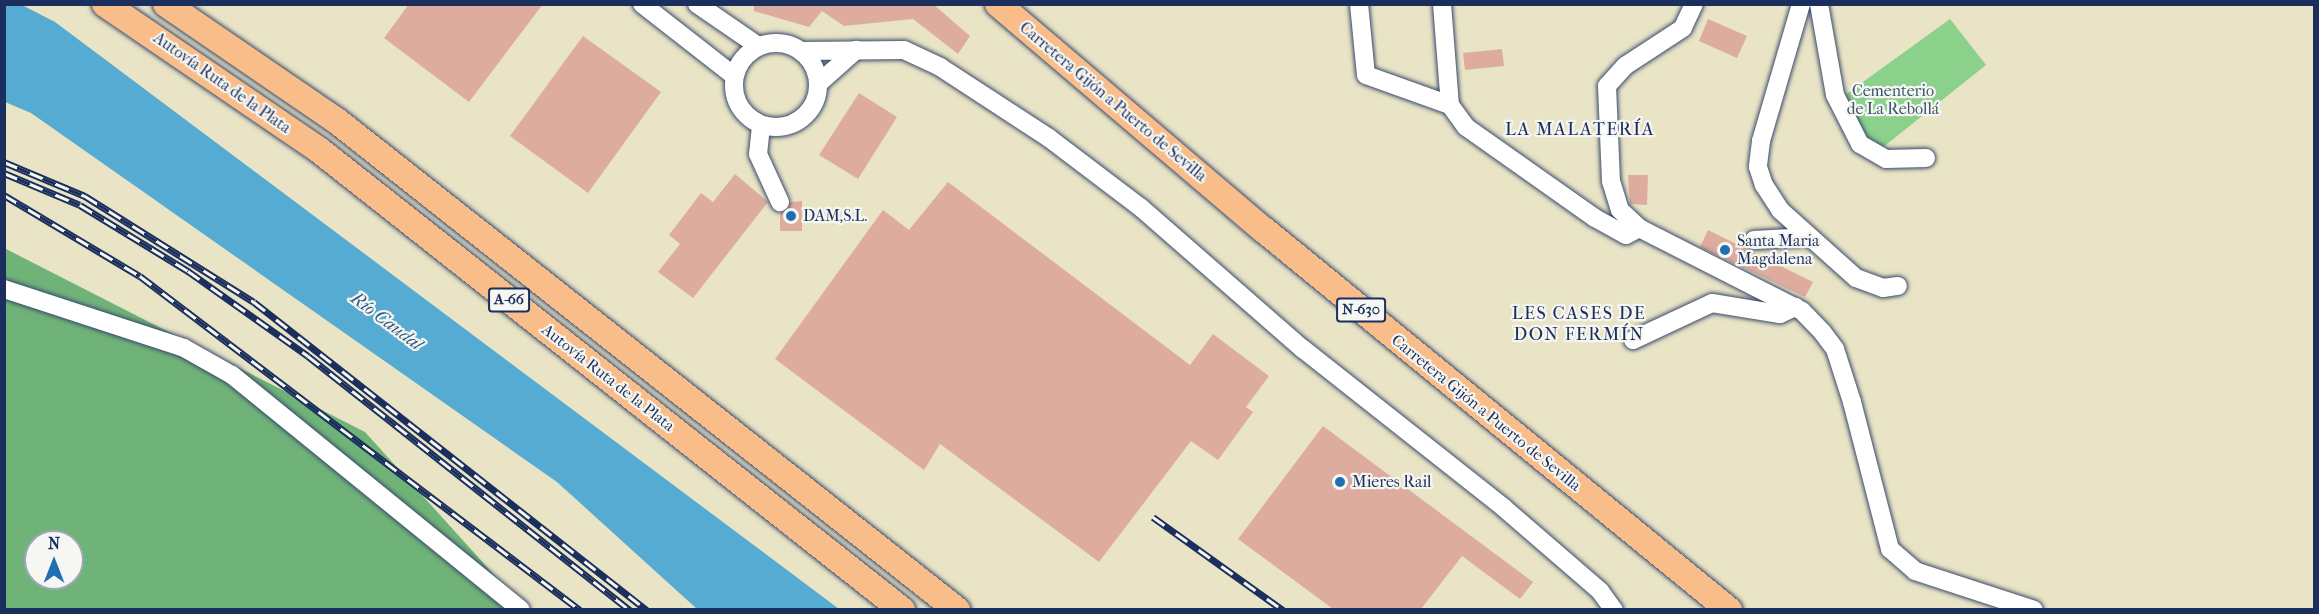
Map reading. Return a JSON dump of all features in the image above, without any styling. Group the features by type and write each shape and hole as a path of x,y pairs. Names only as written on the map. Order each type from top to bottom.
{"highway":[{"name":"Autovía Ruta de la Plata","path":"105,4 319,150 902,609"},
{"name":"Autovía Ruta de la Plata","path":"166,4 337,121 957,609"},
{"name":"Carretera Gijón a Puerto de Sevilla","path":"998,4 1273,238 1728,609"}],"street":[{"path":"642,4 734,76"},
{"path":"697,4 758,46"},
{"path":"1359,4 1366,75 1450,105"},
{"path":"1442,4 1450,105 1466,128 1497,152 1595,218 1626,235 1639,228"},
{"path":"1694,4 1683,28 1625,66 1607,86 1611,181 1620,210 1639,228 1794,307 1835,349 1890,549 1915,571 2034,609"},
{"path":"1801,4 1758,167 1780,210 1856,278 1883,288 1898,286"},
{"path":"1819,4 1835,95 1860,144 1887,159 1926,158"},
{"path":"856,50 819,83 807,114 786,126 761,126 737,104 734,76 744,57 758,46 774,43 802,51 856,50 904,50 940,67 1049,138 1140,207 1303,350 1504,508 1600,591 1614,609"},
{"path":"802,51 819,83"},
{"path":"761,126 758,154 780,202"},
{"path":"1754,240 1810,237"},
{"path":"4,289 184,348 232,375 521,609"},
{"path":"1633,340 1712,303 1780,314 1794,307"}],"green space":[{"name":"Cementerio de La Rebollá","path":"1950,19 1986,65 1877,152 1838,100"},
{"path":"4,248 365,432 525,609 5,609"}],"water":[{"name":"Río Caudal","path":"5,4 22,5 55,22 839,609 697,609 557,482 31,113 5,102"}],"building":[{"path":"409,4 543,4 469,102 384,38"},
{"path":"754,4 933,4 970,36 958,54 913,19 844,26 822,11 809,27 754,11"},
{"path":"1708,19 1747,36 1737,58 1699,41"},
{"path":"583,36 661,92 588,193 510,136"},
{"path":"1502,49 1504,66 1465,70 1463,53"},
{"path":"859,93 897,117 858,179 819,155"},
{"path":"735,174 768,202 693,298 658,272 680,244 669,235 701,193 713,202"},
{"path":"1628,175 1648,175 1647,205 1630,204"},
{"path":"948,182 1190,365 1213,334 1269,376 1246,407 1253,412 1218,460 1191,441 1099,562 940,444 924,470 775,359 883,210 909,230"},
{"name":"DAM,S.L.","path":"802,201 802,231 780,231 780,213 791,202"},
{"path":"1708,230 1813,282 1805,297 1700,247"},
{"name":"Mieres Rail","path":"1323,426 1533,582 1520,599 1462,556 1421,609 1333,609 1238,539"}],"railway":[{"path":"4,162 85,196 254,302 647,610"},
{"path":"4,173 80,205 188,271 308,356 630,610"},
{"path":"4,195 140,276 580,610"},
{"path":"1153,517 1283,610"}],"place":[{"name":"DAM,S.L.","path":"791,216"},
{"name":"Santa Maria Magdalena","path":"1725,250"},
{"name":"Mieres Rail","path":"1340,482"}],"district":[{"name":"LA MALATERÍA","path":"1580,130"},
{"name":"LES CASES DE DON FERMÍN","path":"1579,325"}]}
